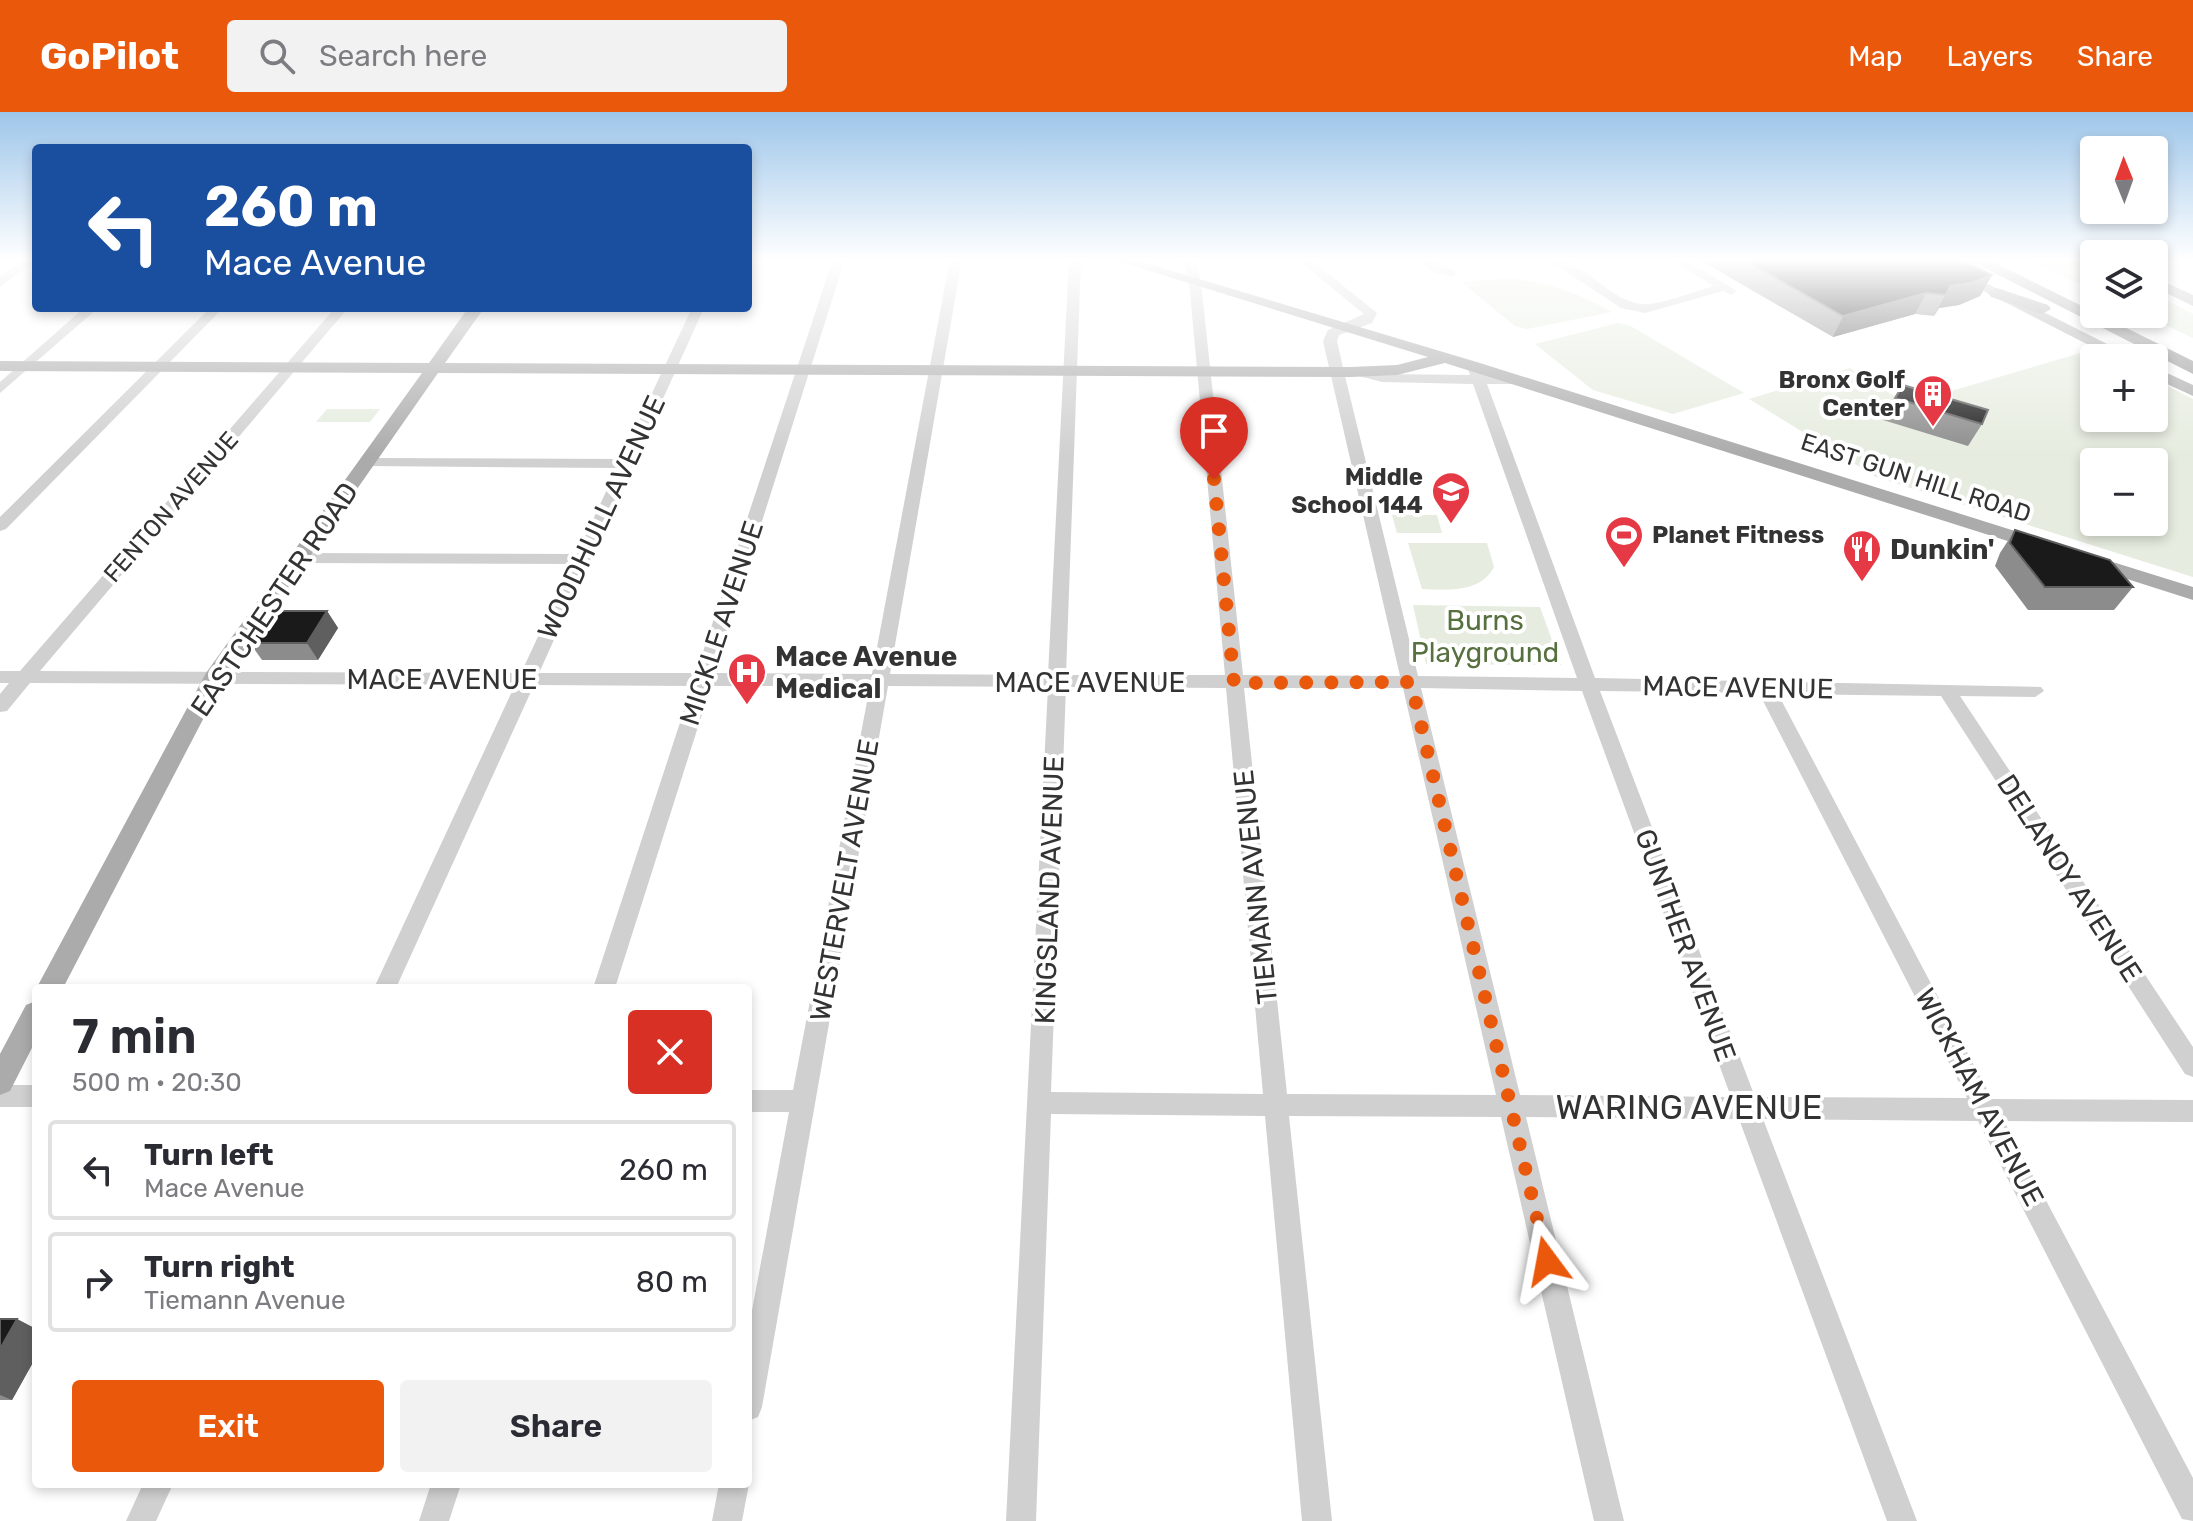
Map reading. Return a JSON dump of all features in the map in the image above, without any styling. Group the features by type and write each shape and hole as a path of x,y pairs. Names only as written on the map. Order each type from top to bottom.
{"highway":[{"path":"2083,325 2193,375"},
{"path":"2107,325 2193,368"},
{"path":"2140,328 2193,354"}],"main road":[{"name":"EASTCHESTER ROAD","path":"51,984 214,678 464,325"},
{"name":"EAST GUN HILL ROAD","path":"1339,325 1444,358 1476,373 1515,380 2193,594"},
{"path":"2061,325 2099,344"},
{"path":"0,366 1345,372 1397,370 1444,358"},
{"path":"2168,379 2193,391"},
{"path":"0,1082 32,1021"}],"street":[{"path":"0,389 73,325"},
{"path":"0,526 200,325"},
{"name":"FENTON AVENUE","path":"0,706 327,325"},
{"name":"WOODHULL AVENUE","path":"387,984 690,325"},
{"name":"MICKLE AVENUE","path":"605,984 817,325"},
{"name":"WESTERVELT AVENUE","path":"752,1385 944,325"},
{"name":"KINGSLAND AVENUE","path":"1021,1521 1072,325"},
{"name":"TIEMANN AVENUE","path":"1199,325 1317,1521"},
{"path":"1353,325 1331,337 1345,372 1411,682 1609,1521"},
{"path":"1345,372 1382,378 1476,373"},
{"name":"GUNTHER AVENUE","path":"1476,373 1902,1521"},
{"path":"367,462 626,464"},
{"path":"299,558 582,559"},
{"name":"MACE AVENUE","path":"0,677 1411,682 2035,691"},
{"name":"WICKHAM AVENUE","path":"1765,687 2193,1508"},
{"name":"DELANOY AVENUE","path":"1946,689 2193,1067"},
{"path":"0,1096 32,1096"},
{"path":"752,1101 804,1101"},
{"name":"WARING AVENUE","path":"1040,1103 2193,1111"},
{"path":"141,1521 156,1488"},
{"path":"434,1521 445,1488"},
{"path":"727,1521 733,1488"}],"green space":[{"path":"1513,325 1548,325 1527,329"},
{"path":"1611,325 1629,325 1744,393 1673,414 1593,390 1535,344"},
{"path":"2168,325 2193,325 2193,338 2168,326"},
{"path":"2080,353 2080,432 2168,432 2168,386 2193,399 2193,577 1876,477 1749,399 1850,368 1907,404"},
{"path":"327,409 380,409 370,422 316,422"},
{"path":"1392,515 1437,515 1442,533 1397,533"},
{"path":"1408,543 1487,543 1494,567 1481,582 1472,586 1422,589"},
{"name":"Burns Playground","path":"1413,605 1540,607 1561,665 1426,664"}],"building":[{"path":"1903,385 1988,410 1982,424 1895,398"},
{"path":"2015,530 2110,560 2133,587 2045,587 2010,543"},
{"path":"272,611 327,611 307,643 250,643"},
{"path":"0,1319 17,1319 0,1349"}],"place":[{"name":"Bronx Golf Center","path":"1933,428"},
{"name":"Middle School 144","path":"1451,525"},
{"name":"Planet Fitness","path":"1624,569"},
{"name":"Dunkin'","path":"1862,583"},
{"name":"Mace Avenue Medical","path":"747,706"}],"route":[{"path":"1214,479 1234,683 1411,682 1547,1261"}]}
